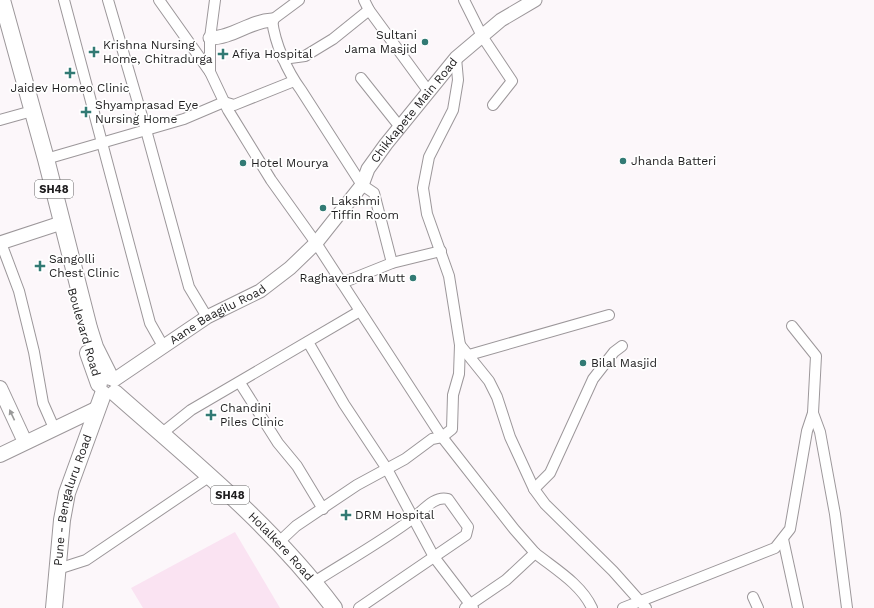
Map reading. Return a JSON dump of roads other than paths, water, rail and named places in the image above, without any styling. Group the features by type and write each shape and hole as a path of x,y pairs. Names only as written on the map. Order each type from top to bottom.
{"main road":[{"name":"Boulevard Road","path":"5,2 89,328 107,389"},
{"name":"Boulevard Road","path":"0,26 55,225 86,348 107,389"},
{"path":"0,388 25,442"},
{"path":"0,455 54,428 107,389"},
{"name":"Holalkere Road","path":"107,389 210,476 279,542 314,582 334,608"},
{"name":"Pune - Bengaluru Road","path":"54,608 62,520 67,493 107,389"}],"street":[{"path":"64,0 150,323 163,346"},
{"path":"108,0 146,130 189,287 207,317"},
{"path":"159,0 210,72 224,102 271,180 316,243 442,437 514,529 535,553 573,583 586,596 592,608"},
{"path":"210,72 210,38 215,0"},
{"path":"210,38 220,38 261,20 272,20 299,0"},
{"path":"364,0 369,10 429,92"},
{"path":"464,0 482,36 512,81 493,104"},
{"name":"Chikkapete Main Road","path":"316,243 362,185 368,169 456,58 501,20 536,0"},
{"path":"283,59 305,56 333,39 369,10"},
{"path":"272,20 273,32 283,59 294,81 362,185 374,193 392,263"},
{"path":"279,542 296,526 323,510 357,485 405,459 432,439 442,437 452,429 453,395 459,374 460,345 449,276 426,214 423,188 429,158 453,110 458,80 456,58"},
{"path":"361,78 400,127"},
{"path":"46,159 184,119 224,102 234,105 294,81"},
{"path":"0,120 25,113"},
{"path":"54,428 43,403 34,352 19,291 0,243 55,225"},
{"name":"Aane Baagilu Road","path":"107,389 163,346 207,317 260,291 290,268 316,243"},
{"path":"342,283 392,263 441,252"},
{"path":"161,434 191,410 240,383 360,311"},
{"path":"469,355 609,315"},
{"path":"623,608 643,605 775,548 790,529 807,431 813,413 816,356 792,326"},
{"path":"308,342 344,404 387,469 412,519 434,557 469,607 506,580 535,553"},
{"path":"460,345 489,381 497,397 510,437 534,489 545,504 613,571 643,605"},
{"path":"534,489 550,473 593,379 614,352 622,346"},
{"path":"240,383 278,443 297,466 323,510"},
{"path":"813,413 820,432 835,514 848,608"},
{"path":"58,570 86,560 210,476"},
{"path":"314,582 412,519 430,504 445,498 453,503 468,527 468,532 464,538 359,608"},
{"path":"783,538 798,608"},
{"path":"752,597 758,608"}],"place":[{"name":"Sultani Jama Masjid","path":"425,42"},
{"name":"Krishna Nursing Home, Chitradurga","path":"94,52"},
{"name":"Afiya Hospital","path":"223,54"},
{"name":"Jaidev Homeo Clinic","path":"70,73"},
{"name":"Shyamprasad Eye Nursing Home","path":"86,112"},
{"name":"Jhanda Batteri","path":"623,161"},
{"name":"Hotel Mourya","path":"243,163"},
{"name":"Lakshmi Tiffin Room","path":"323,208"},
{"name":"Sangolli Chest Clinic","path":"40,266"},
{"name":"Raghavendra Mutt","path":"413,278"},
{"name":"Bilal Masjid","path":"583,363"},
{"name":"Chandini Piles Clinic","path":"211,415"},
{"name":"DRM Hospital","path":"346,515"}]}
